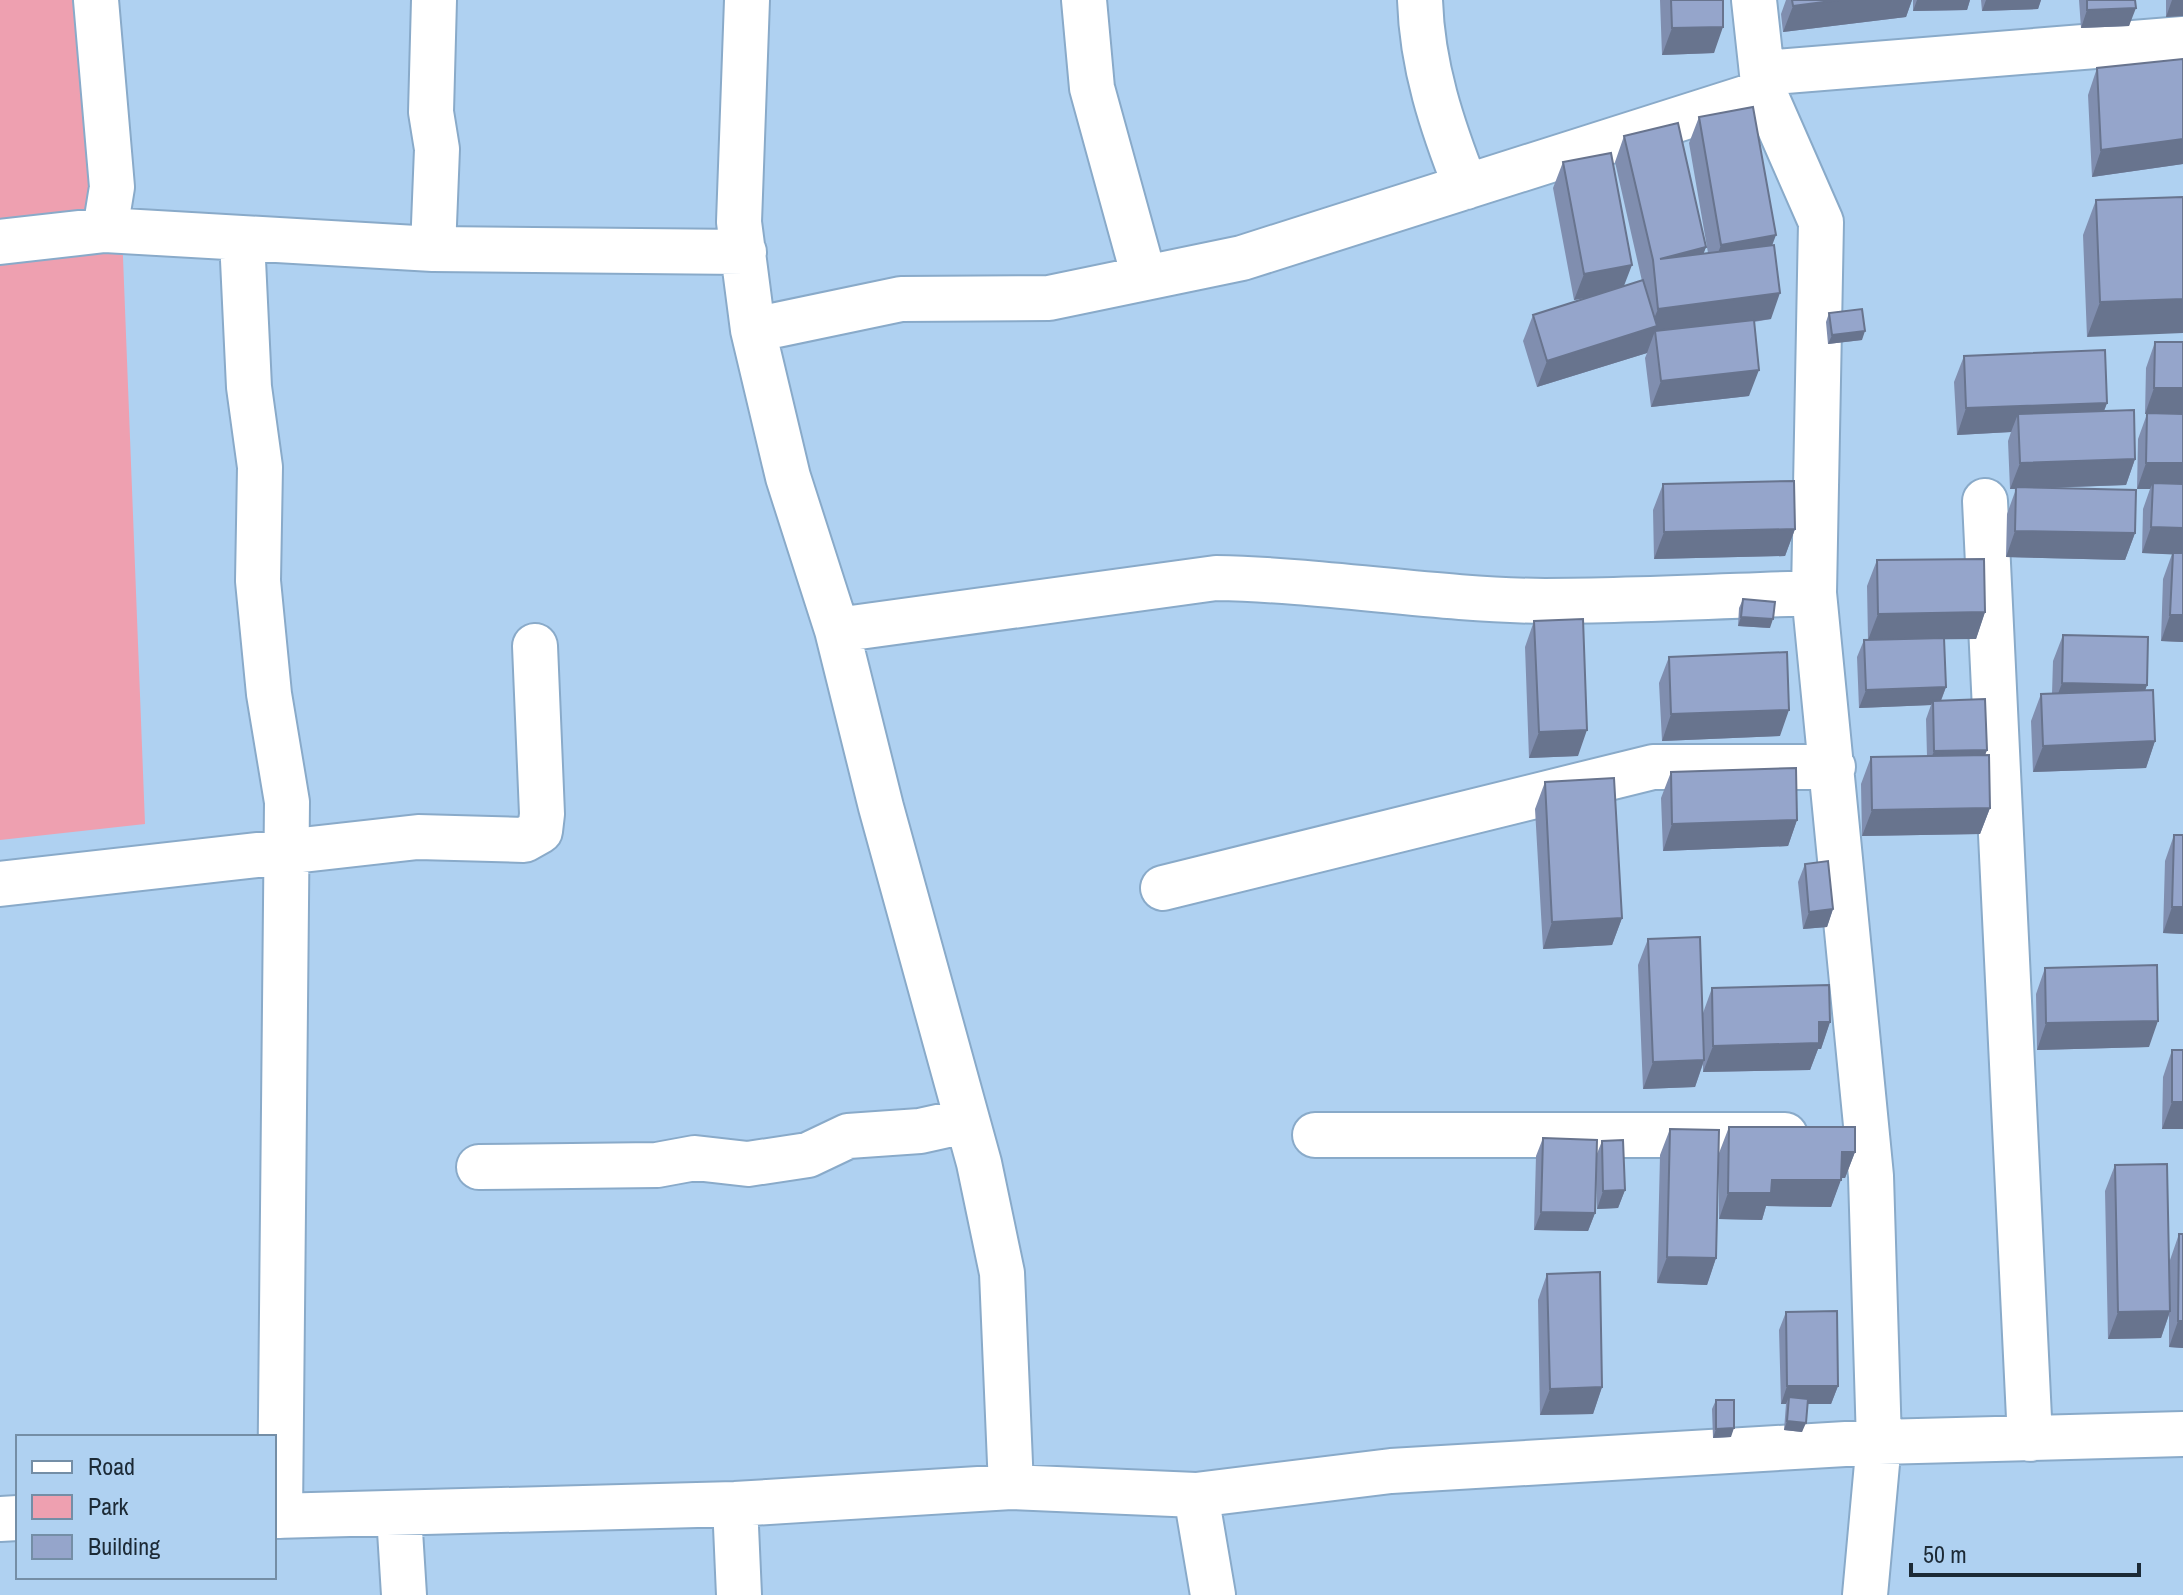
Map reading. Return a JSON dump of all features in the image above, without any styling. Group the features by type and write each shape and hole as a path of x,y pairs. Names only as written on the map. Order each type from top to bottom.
{"street":[{"path":"96,0 112,187 105,230"},
{"path":"433,249 437,149 431,112 434,0"},
{"path":"747,0 739,222 753,330 788,477 837,630 965,1121 979,1163 1002,1273 1011,1487"},
{"path":"1084,0 1092,88 1144,277"},
{"path":"1420,0 1421,41 1434,96 1466,187"},
{"path":"1754,0 1763,83 1821,222 1814,593 1867,1136 1879,1442 1865,1595"},
{"path":"753,330 901,299 1049,298 1242,258 1466,187 1763,83 2183,39"},
{"path":"0,242 105,230 433,249 744,252"},
{"path":"242,239 249,387 260,467 258,581 269,694 287,802 277,1516 735,1504 1011,1487 1196,1495 1391,1471 1879,1442 2183,1434"},
{"path":"1985,501 2030,1439"},
{"path":"837,630 1216,578 1264,579 1384,593 1545,601 1814,593"},
{"path":"0,884 418,837 524,840 540,831 542,814 535,646"},
{"path":"1163,888 1653,767 1833,767"},
{"path":"479,1167 657,1165 695,1158 748,1164 808,1155 848,1136 920,1131 965,1121"},
{"path":"1315,1135 1867,1136"},
{"path":"1196,1495 1213,1595"},
{"path":"735,1504 739,1595"},
{"path":"399,1515 404,1595"}],"green space":[{"path":"0,0 113,0 145,824 0,840"}],"building":[{"path":"1671,0 1723,0 1723,27 1672,28"},
{"path":"1792,0 1839,0 1793,6"},
{"path":"2087,0 2135,0 2136,8 2087,10"},
{"path":"2183,59 2183,139 2101,150 2097,68"},
{"path":"1753,107 1776,235 1721,245 1699,117"},
{"path":"1678,123 1706,247 1660,259 1774,245 1780,293 1658,309 1653,260 1624,136"},
{"path":"1611,153 1632,265 1584,274 1563,162"},
{"path":"2183,197 2183,299 2100,302 2096,200"},
{"path":"1643,280 1657,326 1547,361 1533,315"},
{"path":"1862,309 1865,331 1832,335 1829,313"},
{"path":"1754,320 1759,370 1661,381 1655,331"},
{"path":"2155,342 2183,342 2183,388 2154,388"},
{"path":"2105,350 2107,403 1966,408 1964,356"},
{"path":"2134,410 2135,459 2020,463 2018,414"},
{"path":"2147,413 2183,414 2183,463 2146,463"},
{"path":"1794,481 1795,529 1664,532 1663,484"},
{"path":"2153,483 2183,484 2183,528 2151,527"},
{"path":"2016,487 2136,490 2135,533 2015,531"},
{"path":"2173,553 2183,553 2183,615 2170,615"},
{"path":"1984,559 1985,612 1878,614 1877,560"},
{"path":"1743,599 1775,602 1773,619 1741,617"},
{"path":"1583,619 1587,730 1539,732 1534,621"},
{"path":"2063,635 2148,637 2147,685 2062,683"},
{"path":"1944,638 1946,687 1866,690 1864,640"},
{"path":"1787,652 1789,710 1671,714 1669,657"},
{"path":"2153,690 2155,741 2043,746 2041,694"},
{"path":"1985,699 1987,750 1934,751 1933,701"},
{"path":"1989,755 1990,808 1872,810 1871,757"},
{"path":"1796,768 1797,820 1672,824 1671,772"},
{"path":"1614,778 1622,918 1552,922 1545,782"},
{"path":"2174,835 2183,835 2183,907 2172,907"},
{"path":"1828,861 1833,909 1809,912 1805,864"},
{"path":"1700,937 1704,1060 1653,1062 1648,939"},
{"path":"2157,965 2158,1021 2046,1023 2045,968"},
{"path":"1829,985 1830,1022 1819,1022 1819,1043 1713,1046 1712,988"},
{"path":"2172,1050 2183,1050 2183,1102 2172,1102"},
{"path":"1729,1127 1855,1127 1855,1152 1842,1152 1841,1180 1772,1180 1771,1193 1728,1193"},
{"path":"1670,1129 1719,1130 1716,1258 1667,1257"},
{"path":"1543,1138 1597,1140 1595,1213 1541,1212"},
{"path":"1623,1140 1625,1190 1603,1191 1602,1141"},
{"path":"2167,1164 2170,1311 2118,1312 2115,1165"},
{"path":"2179,1234 2183,1234 2183,1321 2178,1321"},
{"path":"1600,1272 1602,1387 1550,1389 1547,1274"},
{"path":"1837,1311 1838,1386 1787,1386 1786,1312"},
{"path":"1789,1397 1808,1399 1806,1423 1787,1421"},
{"path":"1716,1400 1734,1400 1734,1428 1716,1429"}]}
